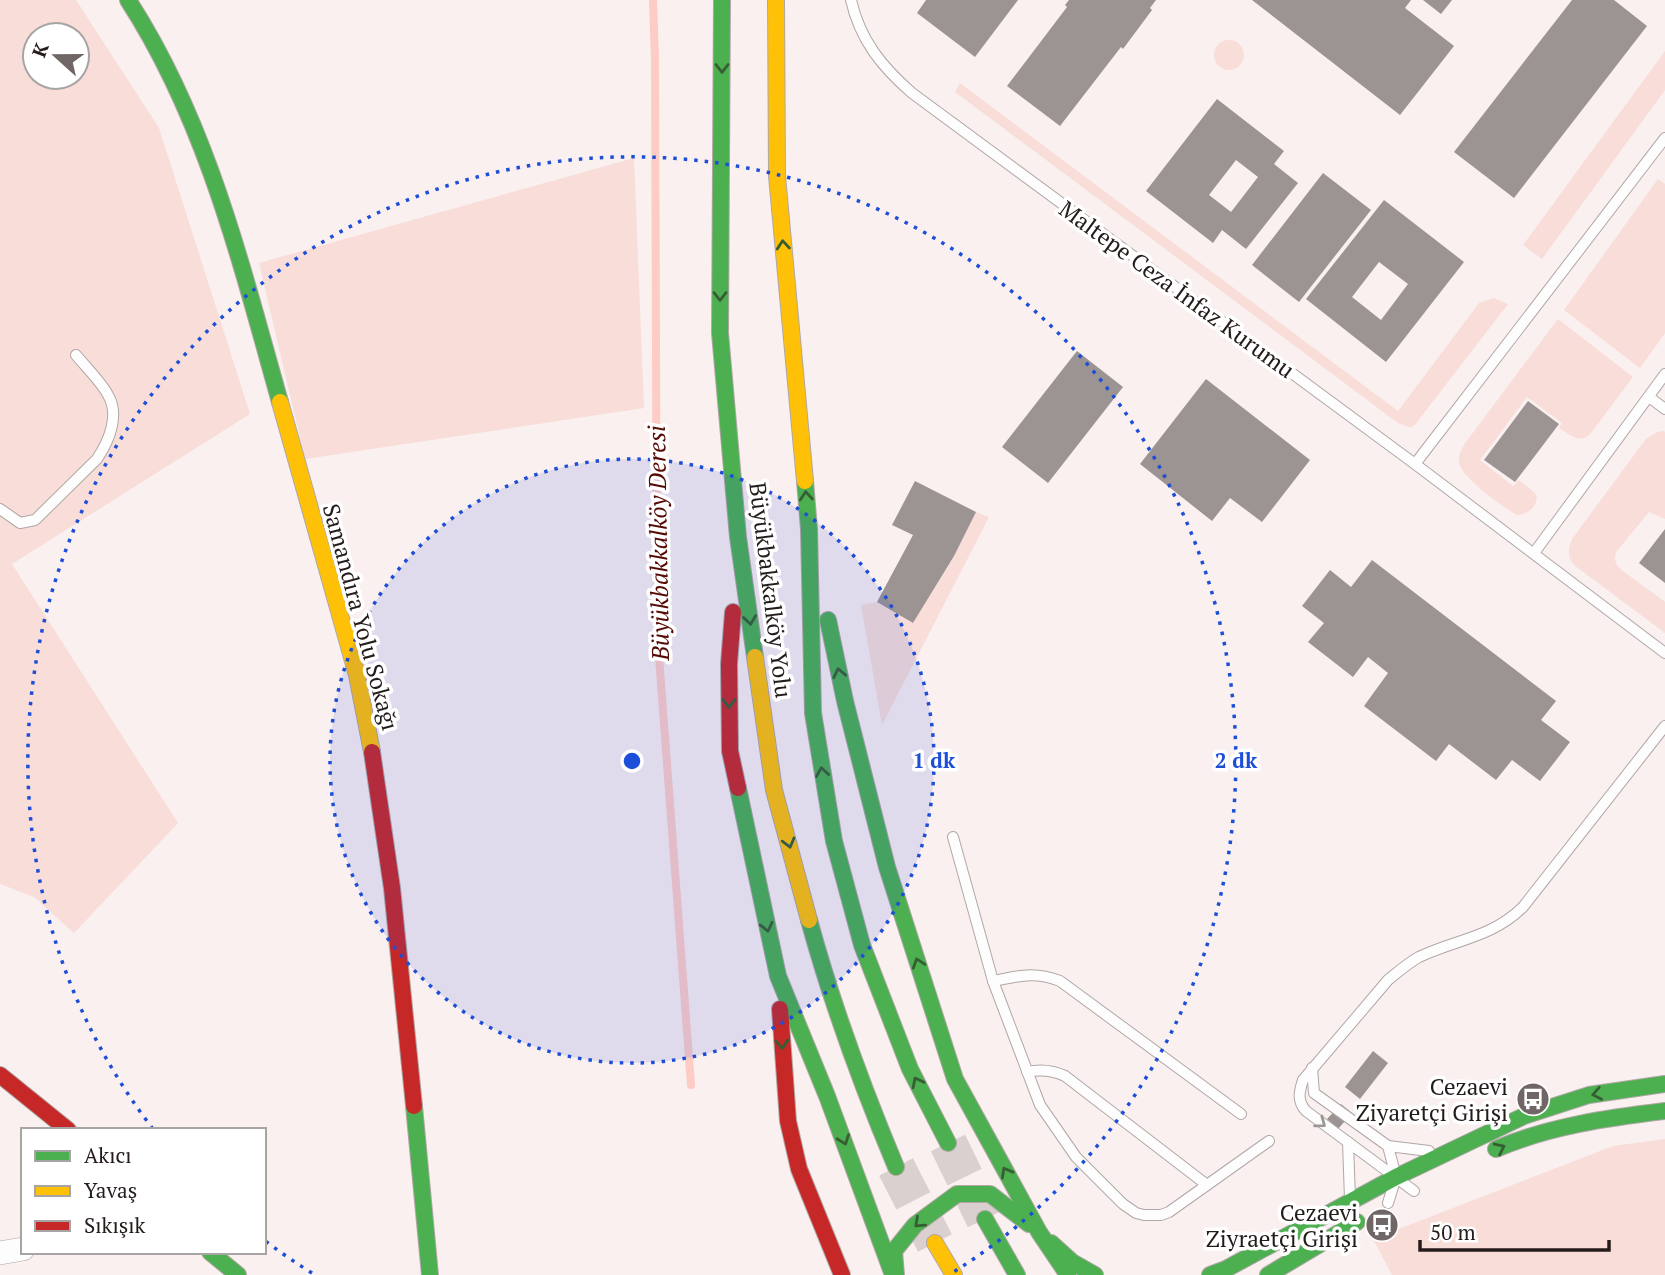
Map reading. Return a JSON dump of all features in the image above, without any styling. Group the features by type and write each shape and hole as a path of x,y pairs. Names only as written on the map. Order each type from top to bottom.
{"main road":[{"name":"Samandıra Yolu Sokağı","path":"128,0 168,67 214,178 236,247 356,675 370,734 392,881 430,1275"},
{"name":"Büyükbakkalköy Yolu","path":"723,0 720,333 738,537 774,790 826,981 869,1103 896,1167"},
{"name":"Büyükbakkalköy Yolu","path":"776,0 777,176 809,529 813,713 834,841 862,945 910,1069 947,1143"},
{"path":"809,529 845,701 887,867 956,1079 1039,1232 1068,1275"},
{"path":"738,537 729,664 730,751 778,976 788,1121 799,1169 842,1275"},
{"path":"778,976 827,1096 894,1275"},
{"path":"0,1075 66,1128"},
{"path":"1210,1275 1226,1269 1396,1177 1524,1116 1589,1095 1665,1084"},
{"path":"1482,1157 1516,1140 1598,1120 1665,1111"},
{"path":"1268,1275 1388,1203 1419,1188"},
{"path":"894,1275 894,1251 915,1225 957,1194 990,1194 1072,1262 1096,1275"},
{"path":"985,1219 1017,1275"},
{"path":"934,1243 954,1275"},
{"path":"212,1254 238,1275"}],"street":[{"path":"0,1253 21,1249"}],"lane":[{"name":"Maltepe Ceza İnfaz Kurumu","path":"851,0 864,35 876,57 912,93 1415,464 1665,653"},
{"path":"1415,464 1665,138"},
{"path":"0,509 16,522 34,520 104,449 112,427 109,396 76,355"},
{"path":"1534,553 1665,374"},
{"path":"1649,397 1665,409"},
{"path":"1419,1188 1396,1177 1306,1111 1301,1106 1299,1091 1303,1080 1388,980 1404,967 1417,958 1488,932 1516,914 1665,726"},
{"path":"953,837 993,981 1040,1105 1076,1157 1129,1209 1144,1215 1161,1215 1168,1212 1269,1141"},
{"path":"993,981 1032,974 1060,981 1241,1114"},
{"path":"1312,1068 1314,1093 1388,1146 1446,1152"},
{"path":"1027,1072 1045,1070 1065,1076 1207,1185"},
{"path":"1348,1142 1350,1203"},
{"path":"1388,1146 1396,1177 1388,1203"}],"shaded area":[{"path":"0,0 76,0 90,21 21,21 21,91 91,91 91,23 159,128 250,414 12,564 178,823 74,933 34,897 0,884"},
{"path":"1229,40 1240,44 1244,55 1240,66 1229,70 1218,66 1214,55 1218,44"},
{"path":"1665,51 1665,90 1542,259 1523,245"},
{"path":"960,83 1398,411 1479,303 1494,298 1508,304 1414,426 1398,423 955,92"},
{"path":"634,158 644,408 305,459 259,263"},
{"path":"1658,179 1665,184 1665,333 1640,368 1564,310"},
{"path":"1558,319 1633,377 1591,433 1579,439 1559,428 1562,423 1527,397 1480,460 1513,486 1519,480 1535,493 1537,498 1532,508 1517,515 1493,499 1467,476 1459,463 1459,457 1466,442"},
{"path":"1663,431 1665,519 1649,512 1616,552 1615,559 1619,568 1665,602 1665,633 1574,565 1569,552 1572,539 1646,439"},
{"path":"976,512 989,517 882,725 861,605 877,602 913,623 954,556"},
{"path":"1665,1139 1665,1275 1392,1275 1373,1239 1613,1146"}],"building":[{"path":"926,0 1018,0 975,57 917,13"},
{"path":"1069,0 1156,0 1150,8 1152,10 1123,49 1121,47 1060,126 1007,86 1067,7 1065,5"},
{"path":"1252,0 1411,0 1405,8 1454,46 1400,115"},
{"path":"1423,0 1452,0 1441,14"},
{"path":"1572,0 1614,0 1647,26 1514,198 1454,152"},
{"path":"1217,99 1284,151 1274,164 1298,183 1246,249 1222,230 1213,243 1146,191","holes":["1236,160 1258,177 1231,212 1209,195"]},
{"path":"1323,173 1371,210 1299,302 1252,265"},
{"path":"1384,200 1464,262 1386,362 1306,299","holes":["1379,262 1408,284 1381,320 1352,297"]},
{"path":"1077,351 1123,387 1048,483 1002,447"},
{"path":"1206,379 1310,460 1262,522 1230,498 1212,521 1140,464"},
{"path":"1528,401 1559,424 1515,482 1484,460"},
{"path":"915,481 976,512 954,556 913,623 877,602 913,535 892,525"},
{"path":"1665,529 1665,583 1639,563"},
{"path":"1372,560 1556,701 1541,720 1570,742 1540,781 1512,760 1496,780 1449,744 1436,761 1364,706 1388,673 1368,657 1353,677 1308,642 1324,623 1302,606 1330,570 1351,587"},
{"path":"1373,1051 1388,1063 1360,1099 1345,1087"},
{"path":"1341,1104 1352,1113 1338,1129 1327,1119"}],"waterway":[{"name":"Büyükbakkalköy Deresi","path":"653,0 657,630 691,1085"}],"tunnel":[{"path":"948,1143 985,1219"},
{"path":"896,1167 935,1243"}],"traffic: fast":[{"path":"128,0 156,47 201,144 236,246 280,402"},
{"path":"722,0 720,333 738,537 755,657"},
{"path":"805,481 809,529 813,713 834,841 862,945 910,1069 948,1143"},
{"path":"828,620 845,701 887,867 955,1079 1039,1232 1068,1275"},
{"path":"738,788 778,976 827,1096 893,1275"},
{"path":"809,920 848,1045 896,1167"},
{"path":"1210,1275 1226,1269 1396,1177 1524,1116 1589,1095 1665,1084"},
{"path":"414,1106 430,1275"},
{"path":"1496,1149 1558,1129 1665,1111"},
{"path":"896,1275 894,1251 915,1225 957,1194 990,1194 1029,1224"},
{"path":"985,1219 1017,1275"},
{"path":"1268,1275 1357,1222"},
{"path":"1051,1243 1072,1262 1095,1275"},
{"path":"212,1254 238,1275"}],"traffic: slow":[{"path":"776,0 777,176 805,481"},
{"path":"280,402 357,675 372,752"},
{"path":"755,657 774,790 809,920"},
{"path":"935,1243 954,1275"}],"traffic: jam":[{"path":"733,612 729,664 730,751 738,788"},
{"path":"372,752 392,888 414,1106"},
{"path":"780,1009 788,1121 799,1169 842,1275"},
{"path":"0,1075 66,1128"}],"place":[{"name":"Cezaevi Ziyaretçi Girişi","path":"1533,1099"},
{"name":"Cezaevi Ziyraetçi Girişi","path":"1382,1225"}]}
